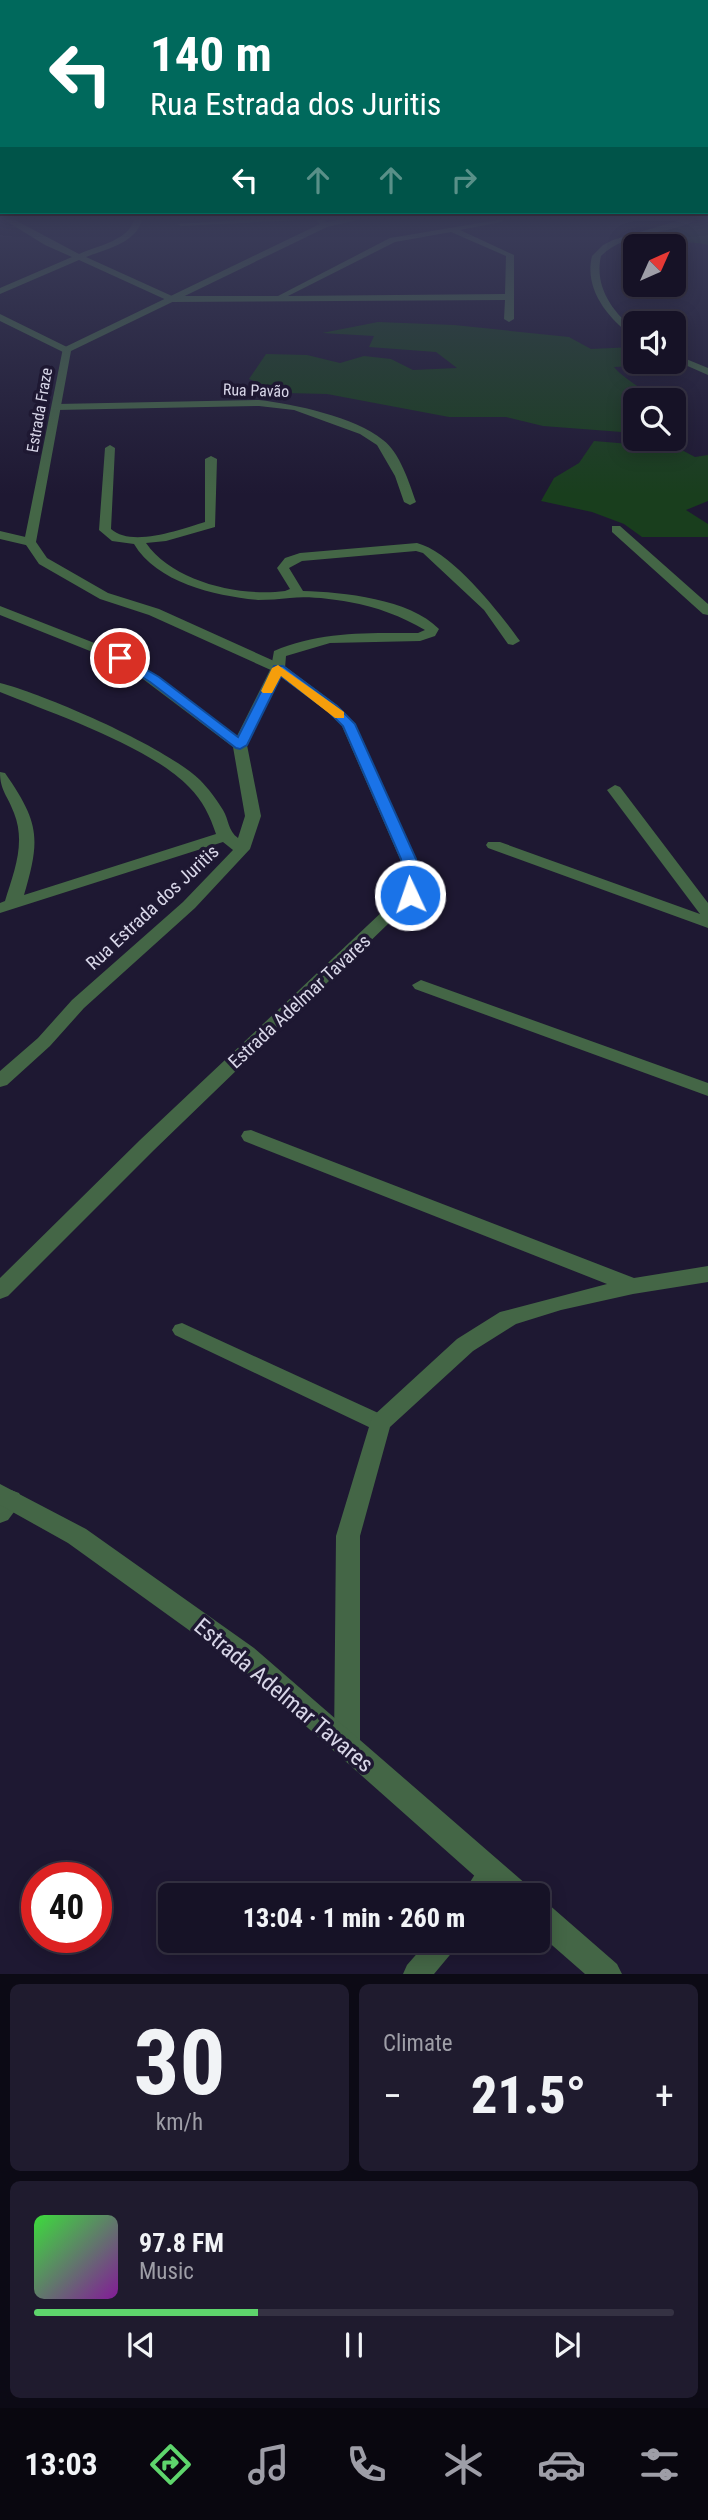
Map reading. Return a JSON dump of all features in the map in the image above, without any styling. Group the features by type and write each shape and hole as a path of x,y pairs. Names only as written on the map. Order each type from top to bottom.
{"street":[{"name":"Estrada Fraze","path":"30,542 66,350 146,311"},
{"path":"509,311 509,319"},
{"path":"610,311 623,324"},
{"path":"0,317 66,350"},
{"path":"686,363 708,372"},
{"name":"Rua Pavão","path":"57,407 259,404 296,407 363,432 381,443 401,476 410,502"},
{"path":"110,448 105,530 111,537 122,541 166,537 211,524 211,459"},
{"path":"616,529 708,611"},
{"path":"0,535 30,542"},
{"path":"0,610 120,658 154,679 240,745 278,668 279,654 291,647 351,639 420,637 430,634 432,629 407,615 365,600 294,594 267,597 182,578 165,568 140,545 140,540"},
{"name":"Estrada Adelmar Tavares","path":"0,1290 283,1013 410,895 413,882 408,859 348,724 333,709 278,668 166,617 104,596 43,561 30,542"},
{"path":"294,594 297,590 283,568 289,561 300,557 417,547 426,550 489,607 513,641"},
{"path":"0,687 68,713 168,764 194,783 216,811 225,836 242,849"},
{"name":"Rua Estrada dos Juritis","path":"0,1081 44,1042 78,1004 189,905 242,849 253,816 240,745"},
{"path":"0,776 27,821 29,844 7,906"},
{"path":"615,790 708,914"},
{"path":"7,906 225,836"},
{"path":"494,845 708,923"},
{"path":"421,985 708,1090"},
{"path":"251,1136 633,1286"},
{"path":"347,1745 348,1536 380,1423 465,1345 509,1318 561,1302 633,1286 708,1274"},
{"name":"Estrada Adelmar Tavares","path":"4,1503 77,1536 245,1656 503,1883"},
{"path":"550,1924 607,1974"}],"lane":[{"path":"182,1330 380,1423"},
{"path":"483,1883 491,1872"},
{"path":"416,1974 434,1953"}],"green space":[{"path":"378,322 454,325 569,337 591,349 623,348 623,367 614,367 640,388 623,388 623,432 543,426 506,417 449,417 327,394 286,393 249,379 266,354 307,355 340,363 364,356 391,359 413,370 457,368 436,352 369,347 374,336 322,333"},
{"path":"594,441 623,443 623,451 684,451 695,457 708,455 708,501 686,510 708,524 708,537 642,537 624,524 592,512 541,501 554,478 579,463"}],"slow traffic":[{"path":"267,691 278,668 339,715"}],"route":[{"path":"120,658 154,679 240,745 278,668 333,709 348,724 400,839 413,882 410,895"}]}
